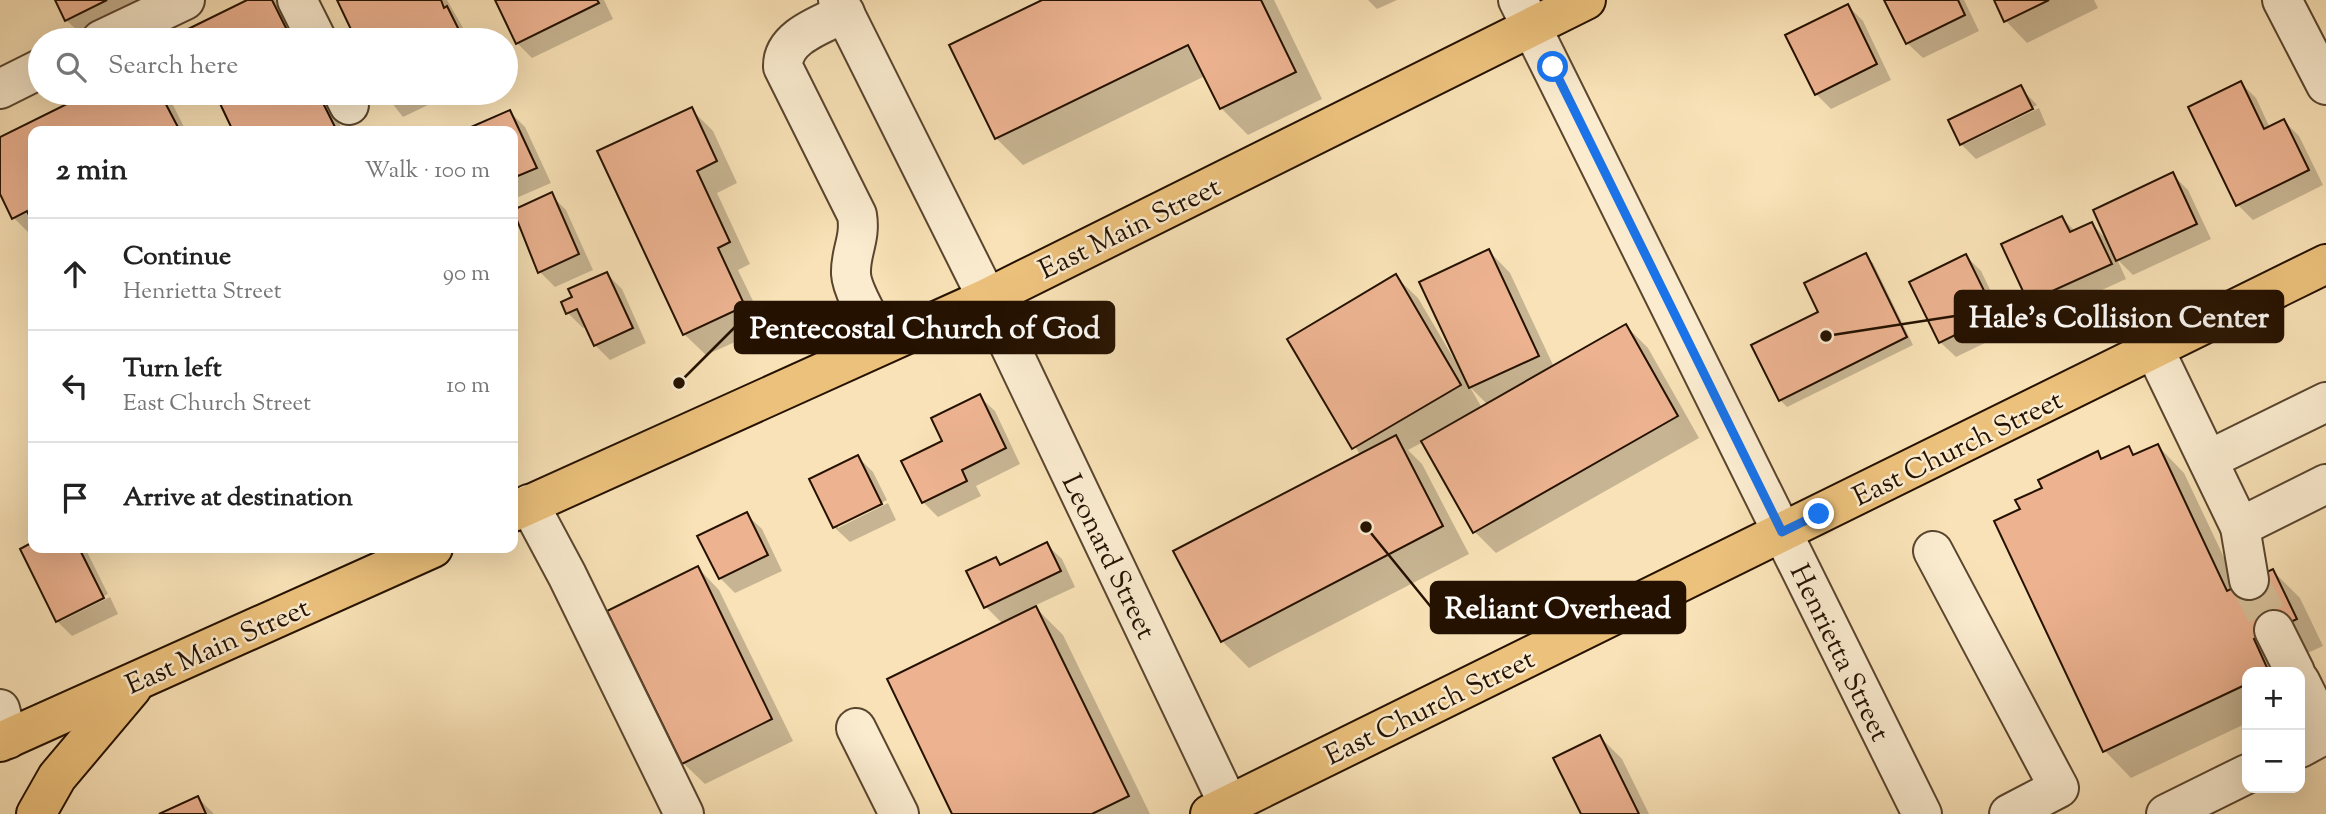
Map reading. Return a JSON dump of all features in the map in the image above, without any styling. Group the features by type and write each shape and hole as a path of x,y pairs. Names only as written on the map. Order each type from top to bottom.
{"main road":[{"name":"East Main Street","path":"521,508 987,298 1525,13 1586,0"},
{"name":"East Church Street","path":"1224,811 2326,264"},
{"name":"East Main Street","path":"3,730 138,681 422,553"},
{"path":"36,814 57,777 138,681"}],"street":[{"path":"126,28 185,0"},
{"path":"297,0 311,28"},
{"path":"2282,0 2326,85"},
{"path":"841,6 794,40 782,55 783,68 857,215 860,232 851,265 851,279 883,344"},
{"name":"Leonard Street","path":"841,6 987,298 1224,811"},
{"name":"Henrietta Street","path":"1525,13 1922,814"},
{"path":"2155,351 2240,527 2249,580"},
{"path":"2208,460 2326,402"},
{"path":"2240,527 2326,484"},
{"path":"521,508 573,586 684,814"},
{"path":"1933,551 2059,788 2009,814"},
{"path":"2274,630 2292,667"},
{"path":"2305,691 2326,734 2305,745"},
{"path":"856,728 899,814"},
{"path":"2166,814 2242,776"}],"building":[{"path":"55,0 107,0 65,21"},
{"path":"247,0 272,0 286,28 190,28"},
{"path":"337,0 441,0 458,28 350,28"},
{"path":"495,0 597,0 599,3 518,43 518,28 508,28"},
{"path":"1042,0 1261,0 1296,72 1220,109 1188,45 995,139 949,45"},
{"path":"1884,0 1958,0 1965,15 1906,44"},
{"path":"1994,0 2049,0 2004,22"},
{"path":"1848,4 1877,64 1815,95 1785,35"},
{"path":"2241,81 2264,129 2284,119 2309,170 2236,206 2188,107"},
{"path":"2021,85 2033,109 1960,145 1948,120"},
{"path":"65,105 166,105 177,126 28,126 28,213 27,211 12,219 0,194 0,137"},
{"path":"221,105 324,105 334,126 231,126"},
{"path":"692,107 717,161 697,171 730,242 718,248 745,306 683,335 597,151"},
{"path":"510,110 517,126 473,126"},
{"path":"518,127 537,168 518,176"},
{"path":"2173,172 2197,224 2116,261 2093,210"},
{"path":"552,192 579,254 538,273 518,223 518,208"},
{"path":"2062,216 2070,232 2092,222 2112,264 2028,302 2001,244"},
{"path":"1489,249 1539,356 1469,388 1419,282"},
{"path":"1866,253 1907,337 1779,401 1751,345 1818,312 1804,283"},
{"path":"1966,254 1996,315 1939,343 1909,282"},
{"path":"607,272 633,328 594,346 577,309 566,314 561,302 572,297 568,289"},
{"path":"1396,274 1461,385 1352,449 1287,339"},
{"path":"1626,324 1678,416 1473,533 1421,441"},
{"path":"980,394 1006,448 962,470 967,481 922,503 901,461 942,441 931,418"},
{"path":"1396,435 1443,526 1221,642 1173,551"},
{"path":"2158,444 2227,591 2273,569 2297,619 2254,639 2267,667 2242,667 2242,686 2103,752 1994,521 2020,509 2015,500 2042,488 2038,480 2098,451 2101,459 2129,446 2133,455"},
{"path":"858,455 882,504 833,528 809,479"},
{"path":"747,512 768,555 719,579 697,536"},
{"path":"1047,542 1061,571 984,608 966,571 996,557 1000,565"},
{"path":"28,545 28,553 82,553 104,598 56,622 20,549"},
{"path":"698,566 772,719 682,764 607,611"},
{"path":"1036,606 1129,796 1092,814 952,814 887,679"},
{"path":"1600,735 1639,814 1581,814 1553,758"},
{"path":"198,796 206,814 159,814"}],"tunnel":[{"path":"2249,580 2274,630"}],"place":[{"name":"Hale's Collision Center","path":"1826,336"},
{"name":"Pentecostal Church of God","path":"679,383"},
{"name":"Reliant Overhead","path":"1366,527"}],"route":[{"path":"1553,67 1782,532 1819,514"}]}
